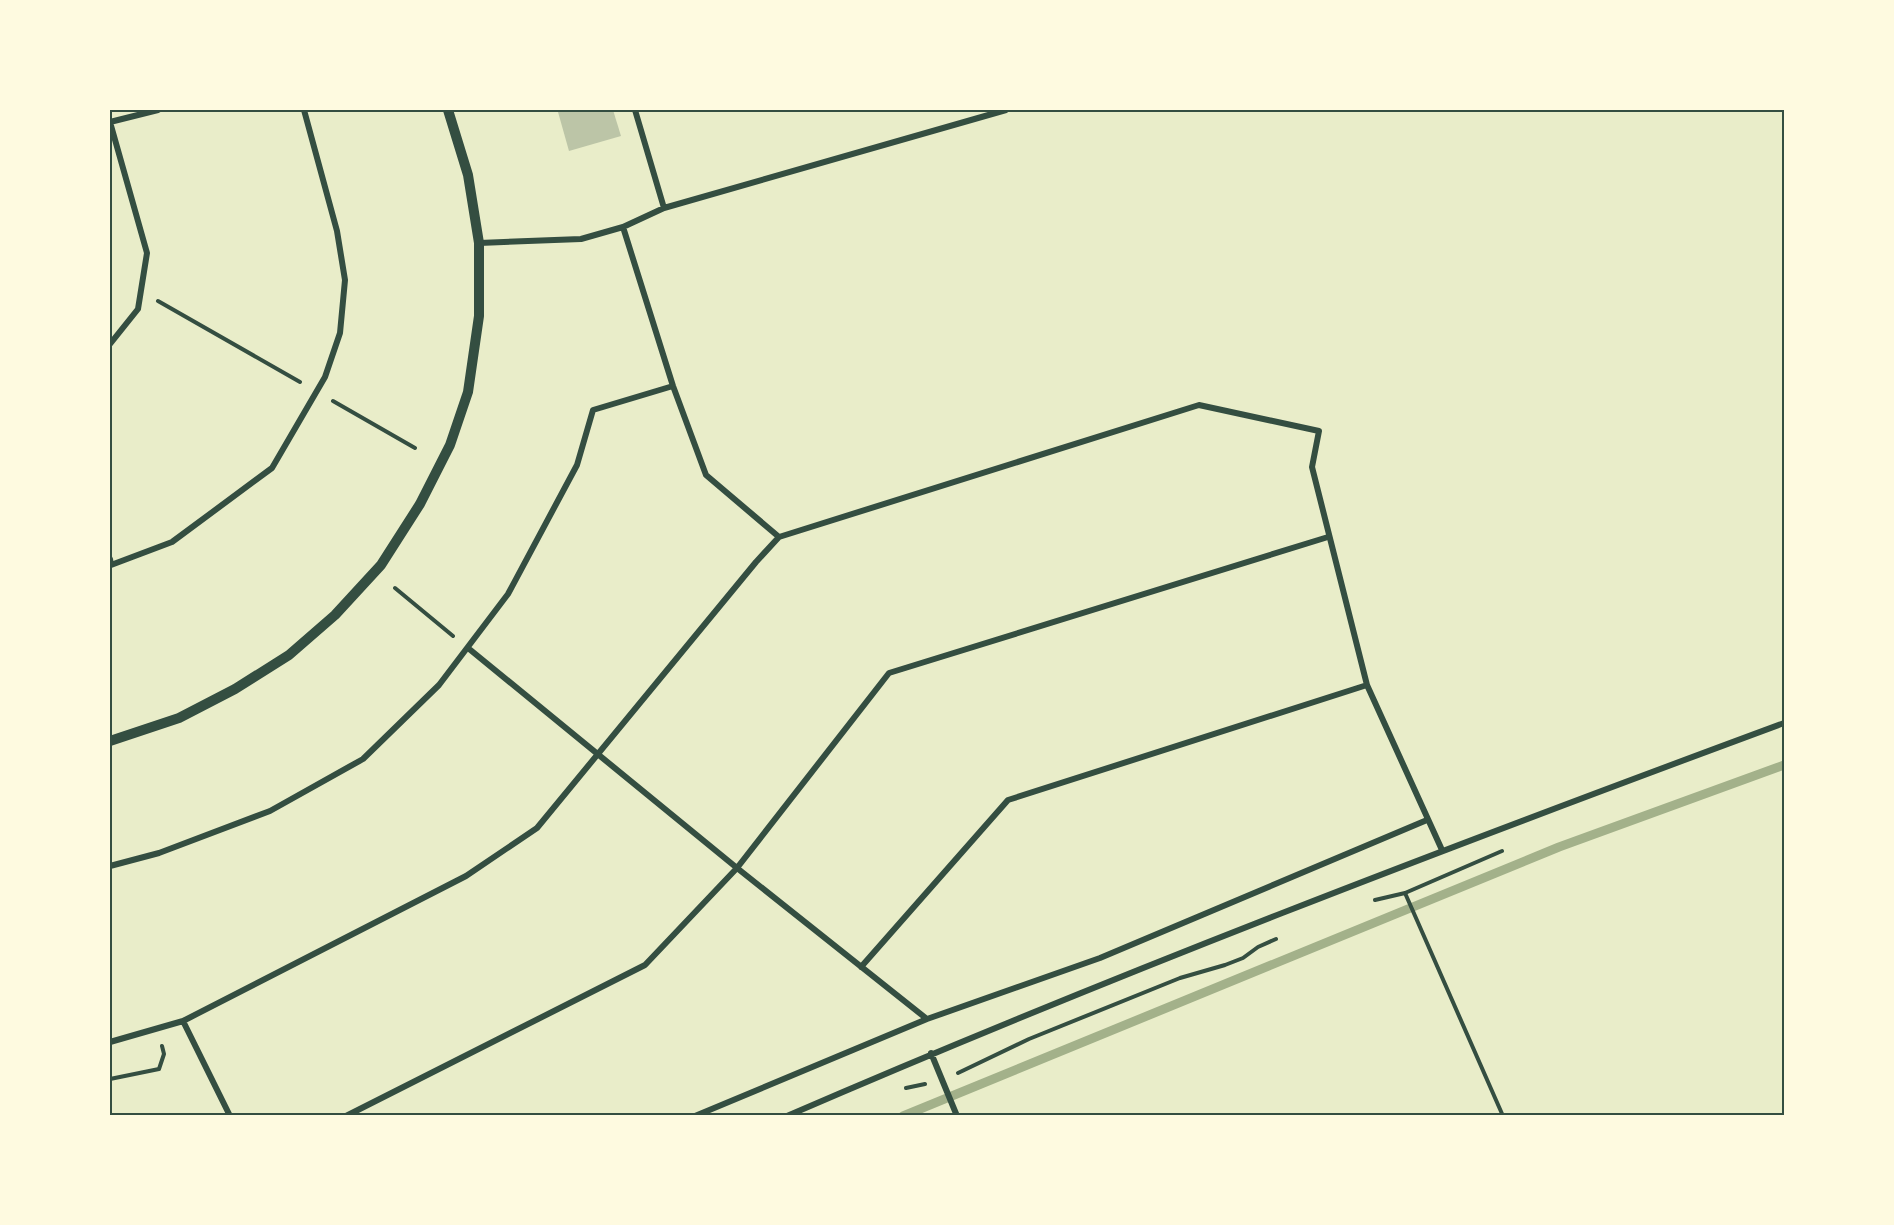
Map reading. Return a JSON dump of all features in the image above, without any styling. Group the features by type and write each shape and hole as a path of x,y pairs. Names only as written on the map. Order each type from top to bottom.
{"street":[{"path":"110,344 138,309 147,253 110,122 158,110"},
{"path":"110,559 111,565 172,542 272,468 325,377 340,333 345,279 337,231 304,110"},
{"path":"110,741 179,718 235,689 289,655 334,615 381,566 420,504 450,445 468,393 479,316 478,243 468,175 448,110"},
{"path":"635,110 664,208"},
{"path":"478,243 581,239 623,227 664,208 1006,110"},
{"path":"623,227 673,386 705,475 779,537"},
{"path":"110,866 159,853 270,811 363,759 439,684 508,594 577,465 593,410 673,386"},
{"path":"110,1042 183,1021 466,876 537,828 779,537 1199,405 1319,431 1312,467 1367,685 1442,850"},
{"path":"346,1116 645,965 737,868 889,673 1328,537"},
{"path":"468,648 737,868 927,1019"},
{"path":"861,967 1008,800 1367,685"},
{"path":"787,1116 931,1053 1442,850 1785,723"},
{"path":"695,1116 927,1019 1100,958 1427,820"},
{"path":"183,1021 230,1116"},
{"path":"931,1053 957,1116"}],"path":[{"path":"141,292 416,448"},
{"path":"395,588 468,648"},
{"path":"1371,902 1405,893 1504,851"},
{"path":"1395,870 1503,1116"},
{"path":"904,1089 942,1080 1029,1039 1180,978 1234,962 1285,934"},
{"path":"110,1079 159,1069 164,1054 157,1028"}],"building":[{"path":"613,110 621,136 569,151 558,112"}],"waterway":[{"path":"903,1116 1559,847 1784,765"}]}
